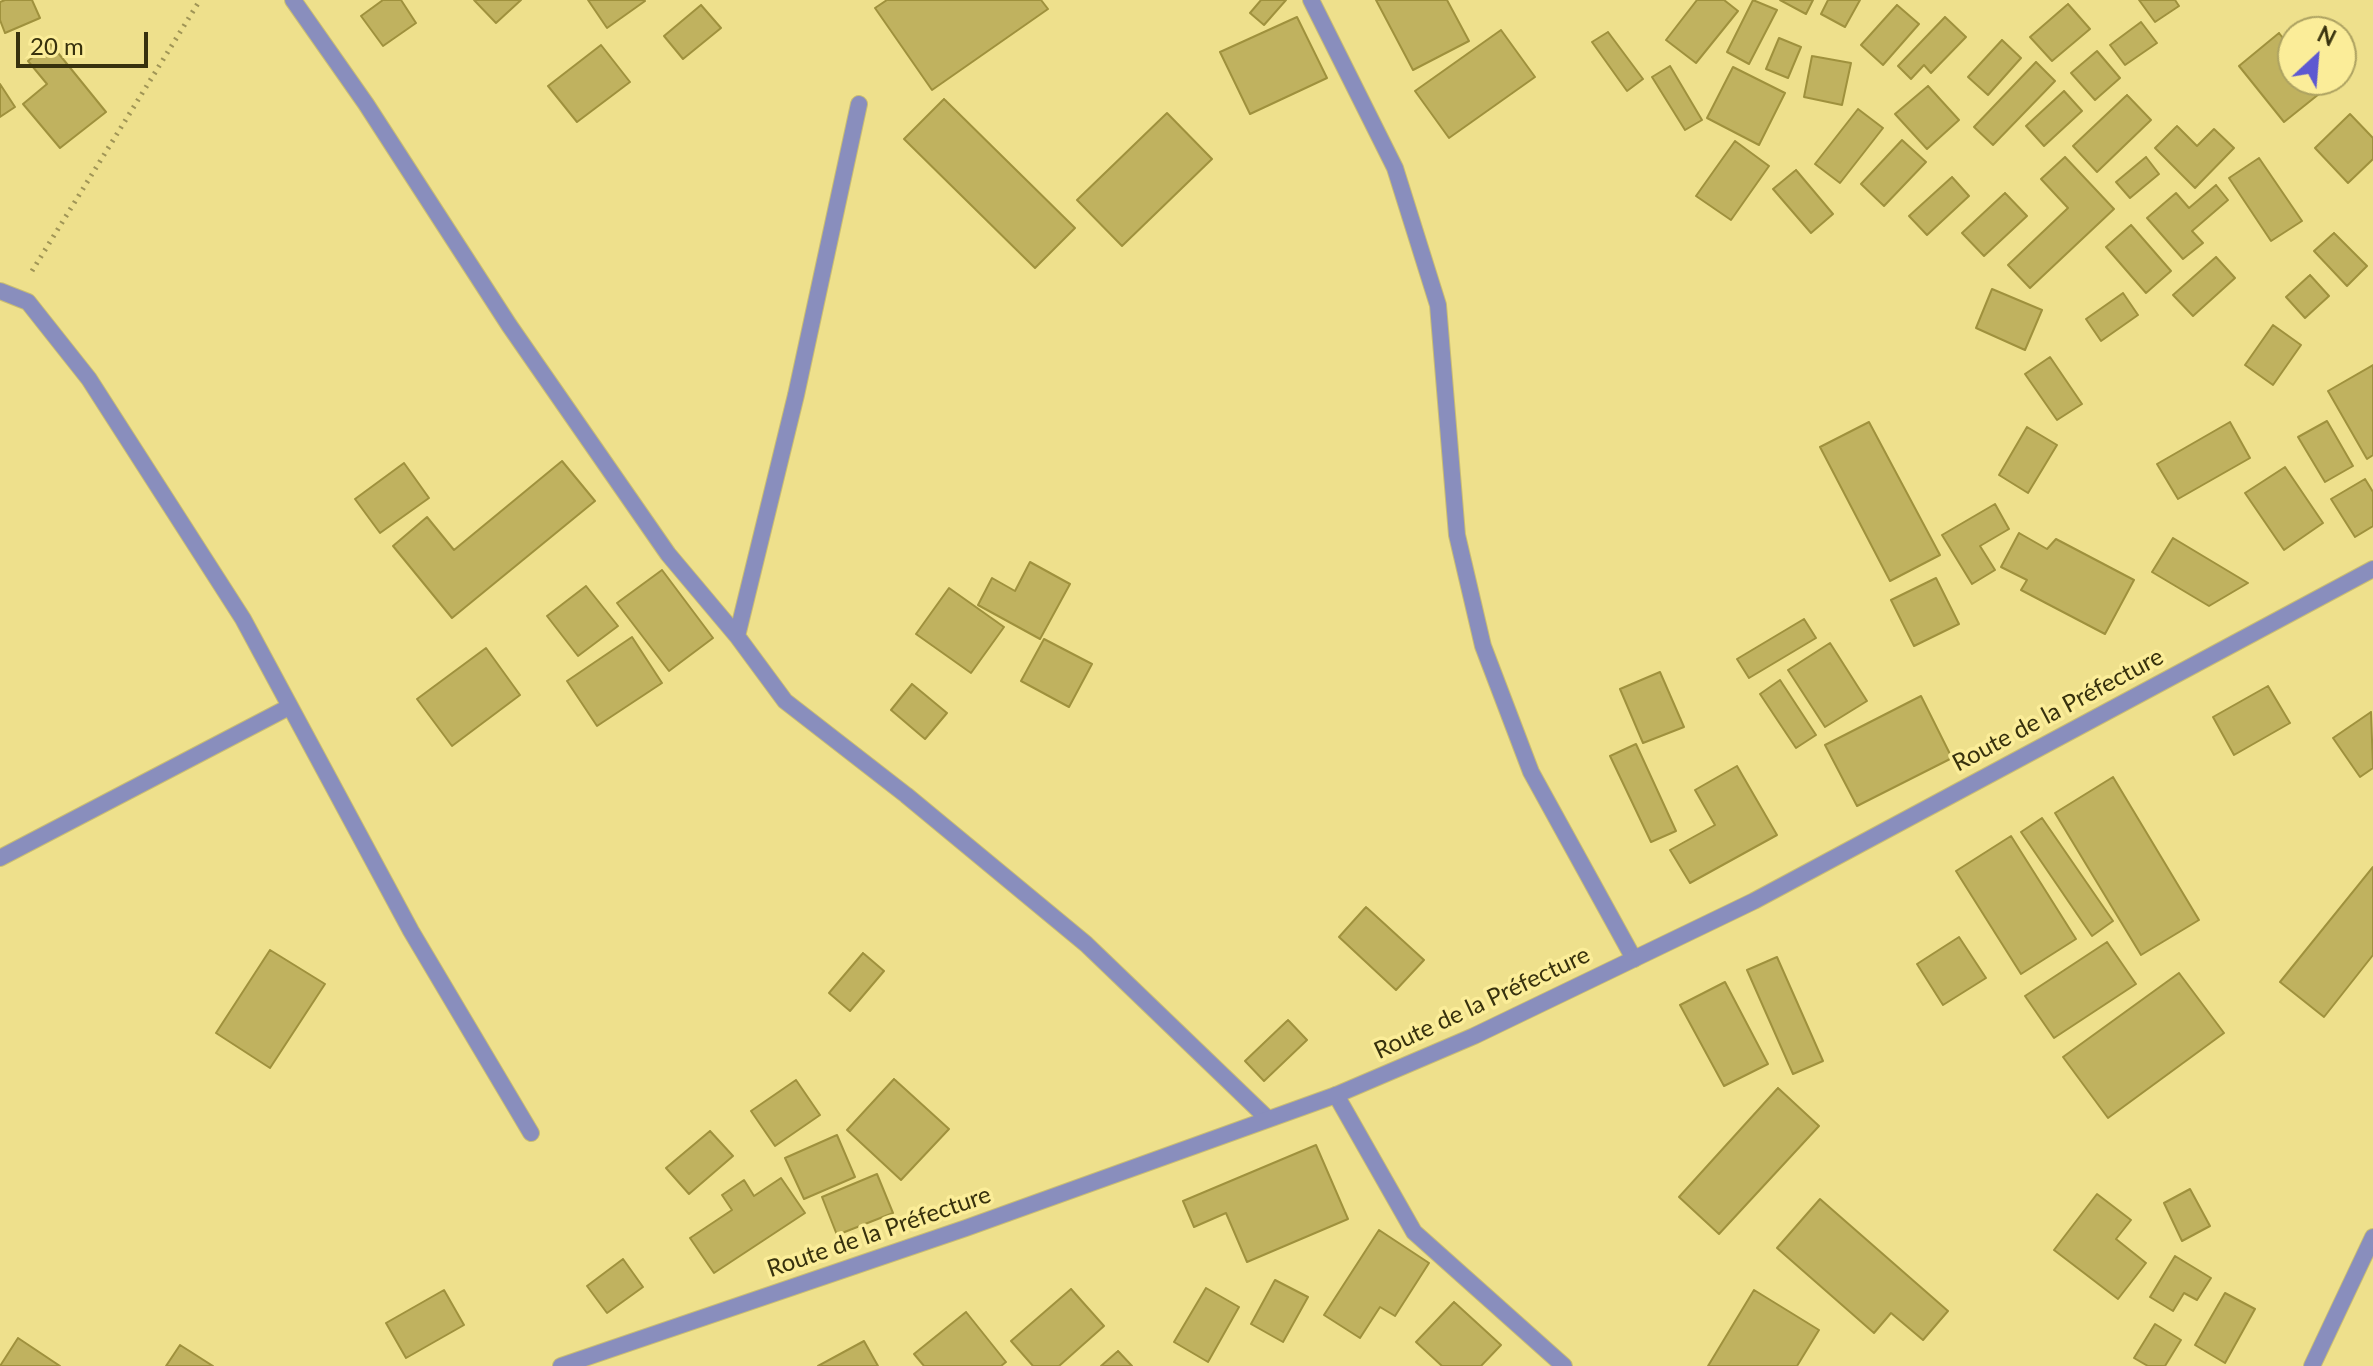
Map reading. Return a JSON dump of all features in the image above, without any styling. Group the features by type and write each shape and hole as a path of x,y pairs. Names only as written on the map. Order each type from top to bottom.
{"street":[{"path":"293,0 366,104 509,325 668,554 737,636 785,701 918,805 1086,944 1267,1118"},
{"path":"1311,0 1395,168 1438,305 1457,535 1483,646 1531,772 1634,959"},
{"path":"737,636 796,395 859,104"},
{"path":"8,294 28,302 89,379 243,619 411,931 531,1133"},
{"name":"Route de la Préfecture","path":"561,1366 966,1228 1336,1095 1474,1036 1754,901 2373,569"},
{"path":"0,858 289,707"},
{"path":"1336,1095 1414,1232 1564,1366"},
{"path":"2312,1366 2373,1237"}],"path":[{"path":"8,294 200,0"}],"building":[{"path":"32,0 40,18 5,33 0,20 0,2"},
{"path":"383,0 401,0 416,23 383,46 361,16"},
{"path":"474,0 521,0 496,23"},
{"path":"588,0 644,0 645,1 607,28"},
{"path":"887,0 1041,0 1048,9 932,90 875,8"},
{"path":"1261,0 1286,0 1264,25 1250,13"},
{"path":"1376,0 1447,0 1469,41 1413,70"},
{"path":"1697,0 1724,0 1738,11 1696,63 1666,40"},
{"path":"1753,0 1777,10 1749,64 1727,52"},
{"path":"1780,0 1813,0 1806,14"},
{"path":"1828,0 1860,0 1845,27 1821,14"},
{"path":"2139,0 2175,0 2179,6 2155,22"},
{"path":"2068,4 2090,29 2052,61 2030,37"},
{"path":"701,5 721,28 683,59 664,36"},
{"path":"1897,5 1919,24 1883,65 1861,45"},
{"path":"1297,17 1327,78 1250,114 1220,52"},
{"path":"1945,17 1966,37 1931,73 1924,65 1911,79 1898,66"},
{"path":"2141,22 2157,43 2125,65 2110,45"},
{"path":"1501,30 1535,77 1449,138 1415,91"},
{"path":"1608,32 1643,79 1627,91 1592,42"},
{"path":"2277,35 2277,96 2316,96 2284,122 2239,66"},
{"path":"1779,38 1801,47 1788,78 1766,69"},
{"path":"2002,40 2021,58 1988,95 1968,77"},
{"path":"50,43 106,112 60,148 23,104 47,84 28,61"},
{"path":"601,45 630,82 577,122 548,86"},
{"path":"2097,51 2120,78 2095,100 2071,73"},
{"path":"1812,56 1851,63 1842,105 1804,97"},
{"path":"2036,62 2055,81 1993,145 1974,127"},
{"path":"1670,66 1702,120 1685,130 1652,77"},
{"path":"1733,67 1785,93 1759,145 1707,118"},
{"path":"0,84 15,107 0,117"},
{"path":"1928,86 1959,120 1927,149 1895,114"},
{"path":"2064,91 2082,111 2044,146 2026,126"},
{"path":"2127,95 2151,120 2097,172 2073,146"},
{"path":"944,99 1075,228 1035,268 904,139"},
{"path":"1858,109 1883,128 1840,183 1815,164"},
{"path":"1167,113 1212,159 1122,246 1077,200"},
{"path":"2350,114 2373,138 2373,159 2348,183 2315,148"},
{"path":"2177,126 2197,146 2214,129 2234,148 2195,188 2155,148"},
{"path":"1902,140 1926,162 1884,206 1861,184"},
{"path":"1735,141 1769,166 1731,220 1696,196"},
{"path":"2065,157 2114,209 2030,288 2008,265 2068,208 2041,179"},
{"path":"2146,157 2159,174 2130,198 2116,182"},
{"path":"2259,158 2302,221 2271,241 2229,178"},
{"path":"1796,170 1833,214 1811,233 1773,189"},
{"path":"1952,177 1969,196 1927,235 1909,216"},
{"path":"2216,185 2228,200 2192,231 2203,243 2183,259 2147,218 2176,193 2189,208"},
{"path":"2005,193 2027,216 1984,256 1962,233"},
{"path":"2131,225 2171,271 2146,293 2106,247"},
{"path":"2334,233 2367,266 2347,286 2314,251"},
{"path":"2216,257 2235,278 2193,316 2173,295"},
{"path":"2310,275 2329,296 2305,318 2286,297"},
{"path":"1992,289 2042,310 2025,350 1976,328"},
{"path":"2123,293 2138,315 2101,341 2086,319"},
{"path":"2273,325 2301,345 2273,385 2245,365"},
{"path":"2050,357 2082,404 2057,420 2025,374"},
{"path":"2373,365 2373,455 2367,459 2328,391"},
{"path":"2327,421 2353,466 2325,482 2298,437"},
{"path":"1869,422 1940,555 1890,581 1820,447"},
{"path":"2230,422 2250,458 2178,499 2157,464"},
{"path":"2027,427 2057,445 2028,493 1999,475"},
{"path":"562,461 595,501 452,618 393,546 427,517 454,550"},
{"path":"404,463 429,498 380,533 355,499"},
{"path":"2285,467 2323,523 2284,550 2245,493"},
{"path":"2365,479 2373,492 2373,526 2355,537 2331,499"},
{"path":"1995,504 2009,529 1980,546 1995,570 1972,584 1942,535"},
{"path":"2019,533 2047,549 2056,539 2134,580 2105,634 2021,590 2027,580 2001,567"},
{"path":"2173,538 2248,583 2209,606 2152,572"},
{"path":"1030,562 1070,584 1040,639 978,605 992,578 1015,591"},
{"path":"662,570 713,638 669,671 617,603"},
{"path":"1936,578 1959,624 1914,646 1891,600"},
{"path":"586,586 618,626 578,656 547,616"},
{"path":"949,588 1004,627 971,673 916,634"},
{"path":"1804,619 1816,638 1749,678 1737,659"},
{"path":"632,637 662,683 597,726 567,681"},
{"path":"1044,639 1092,664 1069,707 1021,681"},
{"path":"1830,643 1867,701 1825,727 1788,670"},
{"path":"486,648 520,695 452,746 417,699"},
{"path":"1660,672 1684,727 1643,743 1620,689"},
{"path":"1780,680 1816,735 1796,748 1760,694"},
{"path":"912,684 947,713 925,739 891,710"},
{"path":"2268,686 2290,723 2234,755 2213,717"},
{"path":"1921,696 1952,758 1857,806 1825,745"},
{"path":"2371,712 2373,768 2360,777 2333,738"},
{"path":"1636,744 1676,831 1651,842 1610,756"},
{"path":"1737,766 1777,835 1690,883 1670,850 1715,825 1695,790"},
{"path":"2113,777 2199,920 2141,955 2055,813"},
{"path":"2042,818 2113,921 2092,936 2021,832"},
{"path":"2011,836 2076,939 2021,974 1956,871"},
{"path":"2373,867 2373,955 2324,1017 2280,982"},
{"path":"1366,907 1424,960 1396,990 1339,937"},
{"path":"1959,937 1986,978 1943,1005 1917,964"},
{"path":"2107,942 2136,984 2054,1038 2025,996"},
{"path":"270,950 325,984 270,1068 216,1033"},
{"path":"863,953 884,971 850,1011 829,993"},
{"path":"1777,957 1823,1061 1793,1074 1747,970"},
{"path":"2179,973 2224,1033 2108,1118 2063,1057"},
{"path":"1725,982 1768,1064 1724,1086 1680,1005"},
{"path":"1288,1020 1307,1040 1264,1081 1245,1061"},
{"path":"894,1079 949,1129 901,1180 847,1130"},
{"path":"796,1080 820,1115 775,1146 751,1111"},
{"path":"1778,1088 1819,1126 1719,1234 1679,1197"},
{"path":"710,1131 733,1156 689,1194 666,1168"},
{"path":"837,1135 855,1177 804,1199 785,1158"},
{"path":"1316,1145 1348,1219 1247,1262 1226,1213 1194,1227 1183,1201"},
{"path":"877,1174 893,1213 837,1235 822,1197"},
{"path":"781,1178 805,1213 714,1273 690,1238 732,1210 722,1195 744,1180 754,1196"},
{"path":"2190,1189 2210,1226 2182,1241 2164,1203"},
{"path":"2097,1194 2131,1220 2116,1239 2146,1263 2118,1299 2054,1250"},
{"path":"1820,1199 1948,1311 1923,1340 1891,1313 1874,1333 1777,1248"},
{"path":"1379,1230 1429,1263 1395,1316 1380,1307 1360,1338 1324,1315"},
{"path":"2175,1256 2211,1278 2197,1300 2184,1293 2173,1311 2150,1297"},
{"path":"623,1259 643,1287 607,1313 587,1286"},
{"path":"1275,1280 1308,1297 1283,1342 1251,1324"},
{"path":"1206,1288 1239,1307 1208,1362 1174,1342"},
{"path":"1071,1289 1104,1326 1059,1366 1033,1366 1011,1341"},
{"path":"444,1290 464,1325 406,1358 386,1323"},
{"path":"1754,1290 1819,1330 1797,1366 1708,1366"},
{"path":"2225,1293 2255,1309 2225,1363 2195,1345"},
{"path":"1454,1302 1501,1345 1481,1366 1442,1366 1416,1342"},
{"path":"966,1312 1006,1362 1001,1366 924,1366 914,1354"},
{"path":"2155,1324 2181,1340 2165,1366 2148,1366 2134,1358"},
{"path":"18,1338 60,1366 0,1366"},
{"path":"864,1341 878,1366 818,1366"},
{"path":"180,1345 213,1366 166,1366"},
{"path":"1118,1351 1132,1366 1101,1366"}]}
